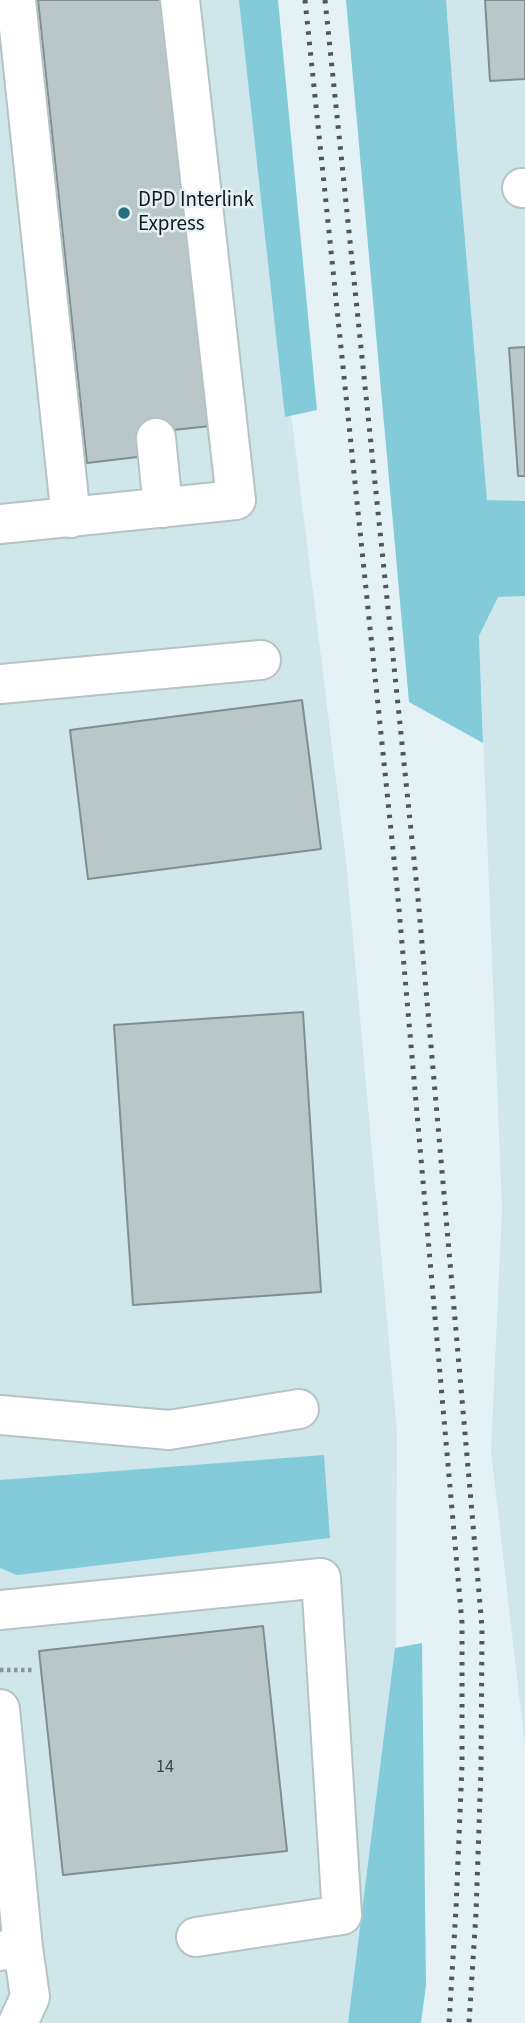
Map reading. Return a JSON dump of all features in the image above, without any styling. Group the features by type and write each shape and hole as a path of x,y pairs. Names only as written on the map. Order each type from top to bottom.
{"lane":[{"path":"16,0 71,518"},
{"path":"0,524 236,500 180,0"},
{"path":"156,438 163,508"},
{"path":"0,684 261,660"},
{"path":"0,1415 169,1430 299,1409"},
{"path":"0,1609 321,1578 342,1915 195,1937"},
{"path":"0,1709 12,1950 30,1997 18,2023"}],"path":[{"path":"0,1670 33,1670"}],"shaded area":[{"path":"0,0 240,0 346,860 397,1432 394,1949 383,2023 0,2023"},
{"path":"239,0 278,0 317,410 285,417"},
{"path":"346,0 446,0 487,500 525,501 525,596 498,597 479,636 483,743 409,702"},
{"path":"446,0 525,0 525,501 487,501"},
{"path":"525,596 525,1747 491,1451 502,1208 479,636 498,597"},
{"path":"324,1455 330,1538 17,1575 0,1568 0,1480"},
{"path":"422,1643 426,1985 421,2023 348,2023 395,1648"}],"building":[{"name":"DPD Interlink Express","path":"38,0 166,0 211,426 144,433 146,456 87,463"},
{"path":"485,0 525,0 525,79 490,81"},
{"path":"525,347 525,476 518,476 509,348"},
{"path":"302,700 321,849 88,879 70,730"},
{"path":"303,1012 321,1292 133,1305 114,1025"},
{"path":"263,1626 287,1851 63,1875 39,1651"}],"railway":[{"path":"305,0 398,898 462,1623 462,1765 449,2023"},
{"path":"325,0 418,898 482,1627 481,1769 469,2023"}],"place":[{"name":"DPD Interlink Express","path":"124,213"}]}
